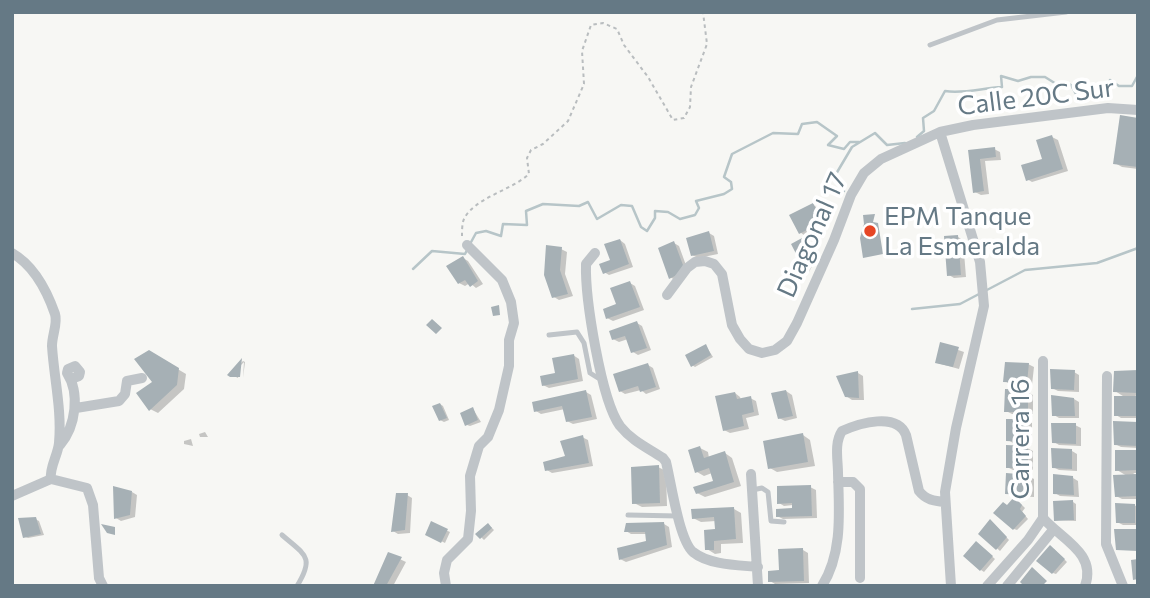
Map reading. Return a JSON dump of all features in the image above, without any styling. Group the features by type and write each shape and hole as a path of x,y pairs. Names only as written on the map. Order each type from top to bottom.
{"street":[{"name":"Calle 20C Sur","path":"940,132 1002,120 1108,108 1138,110"},
{"path":"940,132 980,262 984,306 956,428 944,502 951,586"},
{"name":"Diagonal 17","path":"667,296 687,268 695,262 714,264 722,274 732,325 740,340 749,349 762,353 775,350 787,341 797,323 851,195 864,173 881,159 940,132"},
{"path":"446,586 444,573 447,560 468,538 471,511 470,476 479,446 488,437 499,410 509,366 509,340 514,323 511,302 502,280 467,245"},
{"path":"12,253 24,260 33,271 56,316 52,338 59,402 59,445 50,474 51,479"},
{"path":"595,253 586,264 587,292 612,413 629,436 666,462 678,516 687,545 692,552 721,563 758,568"},
{"name":"Carrera 16","path":"1043,361 1043,518"},
{"path":"1107,376 1106,544 1123,586"},
{"path":"76,408 119,401 125,394 127,381 142,378"},
{"path":"59,445 65,439 76,408 71,379"},
{"path":"822,586 830,571 838,540 837,444 842,431 885,421 897,422 904,428 919,491 930,500 944,502"},
{"path":"751,474 758,586"},
{"path":"12,496 51,479 87,488 93,506 99,578 103,586"},
{"path":"838,482 853,482 858,484 860,489 860,578"},
{"path":"987,586 1028,540 1043,518 1053,530 1079,549 1088,570 1085,586"},
{"path":"1007,586 1053,530"}],"lane":[{"path":"997,20 998,12"},
{"path":"930,44 997,20 1066,12"},
{"path":"549,335 577,332 584,343 590,373 598,378 603,377"},
{"path":"752,490 762,488 768,492 771,521 784,522"},
{"path":"628,515 678,516"},
{"path":"282,535 306,559 307,569 297,586"}],"path":[{"path":"467,245 462,240 463,219 483,201 519,183 529,174 527,158 531,150 543,144 568,121 584,84 582,51 591,26 603,23 617,29 624,45 648,77 673,120 684,118 690,107 691,87 707,44 703,12"}],"building":[{"path":"1120,115 1138,118 1138,167 1113,164"},
{"path":"1052,135 1063,169 1026,181 1021,165 1042,159 1036,140"},
{"path":"995,147 996,157 980,159 984,191 973,193 968,150"},
{"path":"813,203 823,222 799,234 789,215"},
{"name":"EPM Tanque La Esmeralda","path":"875,214 873,222 878,223 883,254 863,258 860,238 864,224 863,215"},
{"path":"709,231 714,251 691,256 686,238"},
{"path":"958,235 961,275 947,276 944,236"},
{"path":"802,238 812,258 805,271 791,244"},
{"path":"620,239 629,264 603,274 599,264 610,260 604,244"},
{"path":"674,241 683,265 679,274 669,279 658,248"},
{"path":"546,245 562,247 560,270 568,294 552,298 544,275"},
{"path":"463,256 478,281 470,287 465,280 458,284 446,266"},
{"path":"630,281 640,307 606,319 603,309 616,304 610,288"},
{"path":"499,305 500,315 493,316 491,307"},
{"path":"432,319 442,328 436,334 426,325"},
{"path":"637,321 647,348 631,353 625,336 612,340 609,331"},
{"path":"940,342 959,347 953,367 935,363"},
{"path":"706,344 711,355 691,367 685,355"},
{"path":"149,350 179,368 177,385 149,411 136,393 152,382 134,359"},
{"path":"574,354 578,379 542,386 540,376 555,373 552,358"},
{"path":"242,358 240,377 227,375"},
{"path":"1005,362 1029,363 1027,383 1003,382"},
{"path":"648,363 656,387 640,392 638,386 619,392 613,374"},
{"path":"1050,369 1075,370 1074,390 1051,389"},
{"path":"1138,370 1138,393 1113,392 1114,371"},
{"path":"858,371 859,398 845,397 836,376"},
{"path":"1005,389 1028,390 1028,412 1004,412"},
{"path":"586,390 592,417 566,422 562,406 534,412 532,402"},
{"path":"786,390 793,416 778,419 771,393"},
{"path":"735,392 737,399 751,396 754,412 742,415 744,426 723,431 715,396"},
{"path":"1051,395 1074,398 1075,416 1052,416"},
{"path":"1114,396 1138,396 1138,416 1114,416"},
{"path":"440,403 447,418 439,421 432,406"},
{"path":"473,407 478,420 465,426 460,413"},
{"path":"1006,419 1028,419 1028,442 1006,441"},
{"path":"1113,421 1138,422 1138,446 1114,445"},
{"path":"1051,423 1076,423 1076,444 1052,443"},
{"path":"803,433 808,462 768,469 763,441"},
{"path":"583,435 589,463 545,471 543,462 565,456 560,441"},
{"path":"1006,445 1028,446 1028,468 1006,468"},
{"path":"700,446 704,458 725,451 734,482 696,494 693,487 713,481 709,468 695,473 688,450"},
{"path":"1051,448 1072,449 1072,469 1052,468"},
{"path":"1115,450 1138,450 1138,470 1115,471"},
{"path":"659,465 660,503 632,504 631,467"},
{"path":"1006,473 1030,475 1029,495 1005,494"},
{"path":"1053,474 1073,476 1074,495 1053,494"},
{"path":"1138,474 1138,496 1115,497 1113,475"},
{"path":"811,485 812,516 776,517 776,509 792,508 792,503 777,504 777,486"},
{"path":"113,486 132,491 130,515 114,519"},
{"path":"396,493 408,493 405,530 391,532"},
{"path":"1014,497 1022,505 1020,509 1026,516 1013,530 993,513 1003,502 1007,505"},
{"path":"1073,500 1074,520 1054,521 1053,501"},
{"path":"1115,503 1135,504 1135,523 1116,523"},
{"path":"734,507 736,539 714,541 714,550 705,550 704,530 715,529 714,517 692,519 691,509"},
{"path":"36,517 41,534 23,538 18,518"},
{"path":"990,519 1007,537 996,550 978,534"},
{"path":"431,521 448,529 441,543 425,535"},
{"path":"664,522 667,545 619,560 617,548 646,541 645,532 624,532 626,523"},
{"path":"488,523 492,528 480,539 475,534"},
{"path":"101,524 115,527 115,535 107,533"},
{"path":"1114,529 1138,529 1138,551 1116,550"},
{"path":"976,541 993,556 980,571 963,556"},
{"path":"1050,545 1065,559 1052,574 1036,561"},
{"path":"803,548 804,581 768,582 768,571 779,570 778,549"},
{"path":"388,552 402,557 386,586 373,586"},
{"path":"1138,559 1138,579 1133,580 1131,560"},
{"path":"1032,567 1047,581 1042,586 1024,586 1020,582"}],"waterway":[{"path":"917,137 924,131 923,118 934,111 945,91 1002,87 1001,76 1018,81 1045,77 1061,87 1065,82 1071,85 1077,96 1090,93 1093,97 1108,93 1110,80 1119,86 1132,86 1138,75"},
{"path":"470,244 476,233 486,231 501,236 503,224 527,225 526,211 543,204 579,206 588,202 597,219 621,205 632,206 641,227 647,231 655,218 655,211 668,212 680,219 695,215 699,208 696,201 724,194 732,189 731,182 724,177 732,154 773,133 798,134 802,124 817,122 837,136 828,145 844,149 850,142 859,142"},
{"path":"844,191 836,174 852,147 875,133 887,145 905,143"},
{"path":"985,291 1025,270 1097,263 1138,248"},
{"path":"413,269 432,251 465,254 467,250"},
{"path":"912,309 960,304 979,294"}],"place":[{"name":"EPM Tanque La Esmeralda","path":"870,231"}]}
